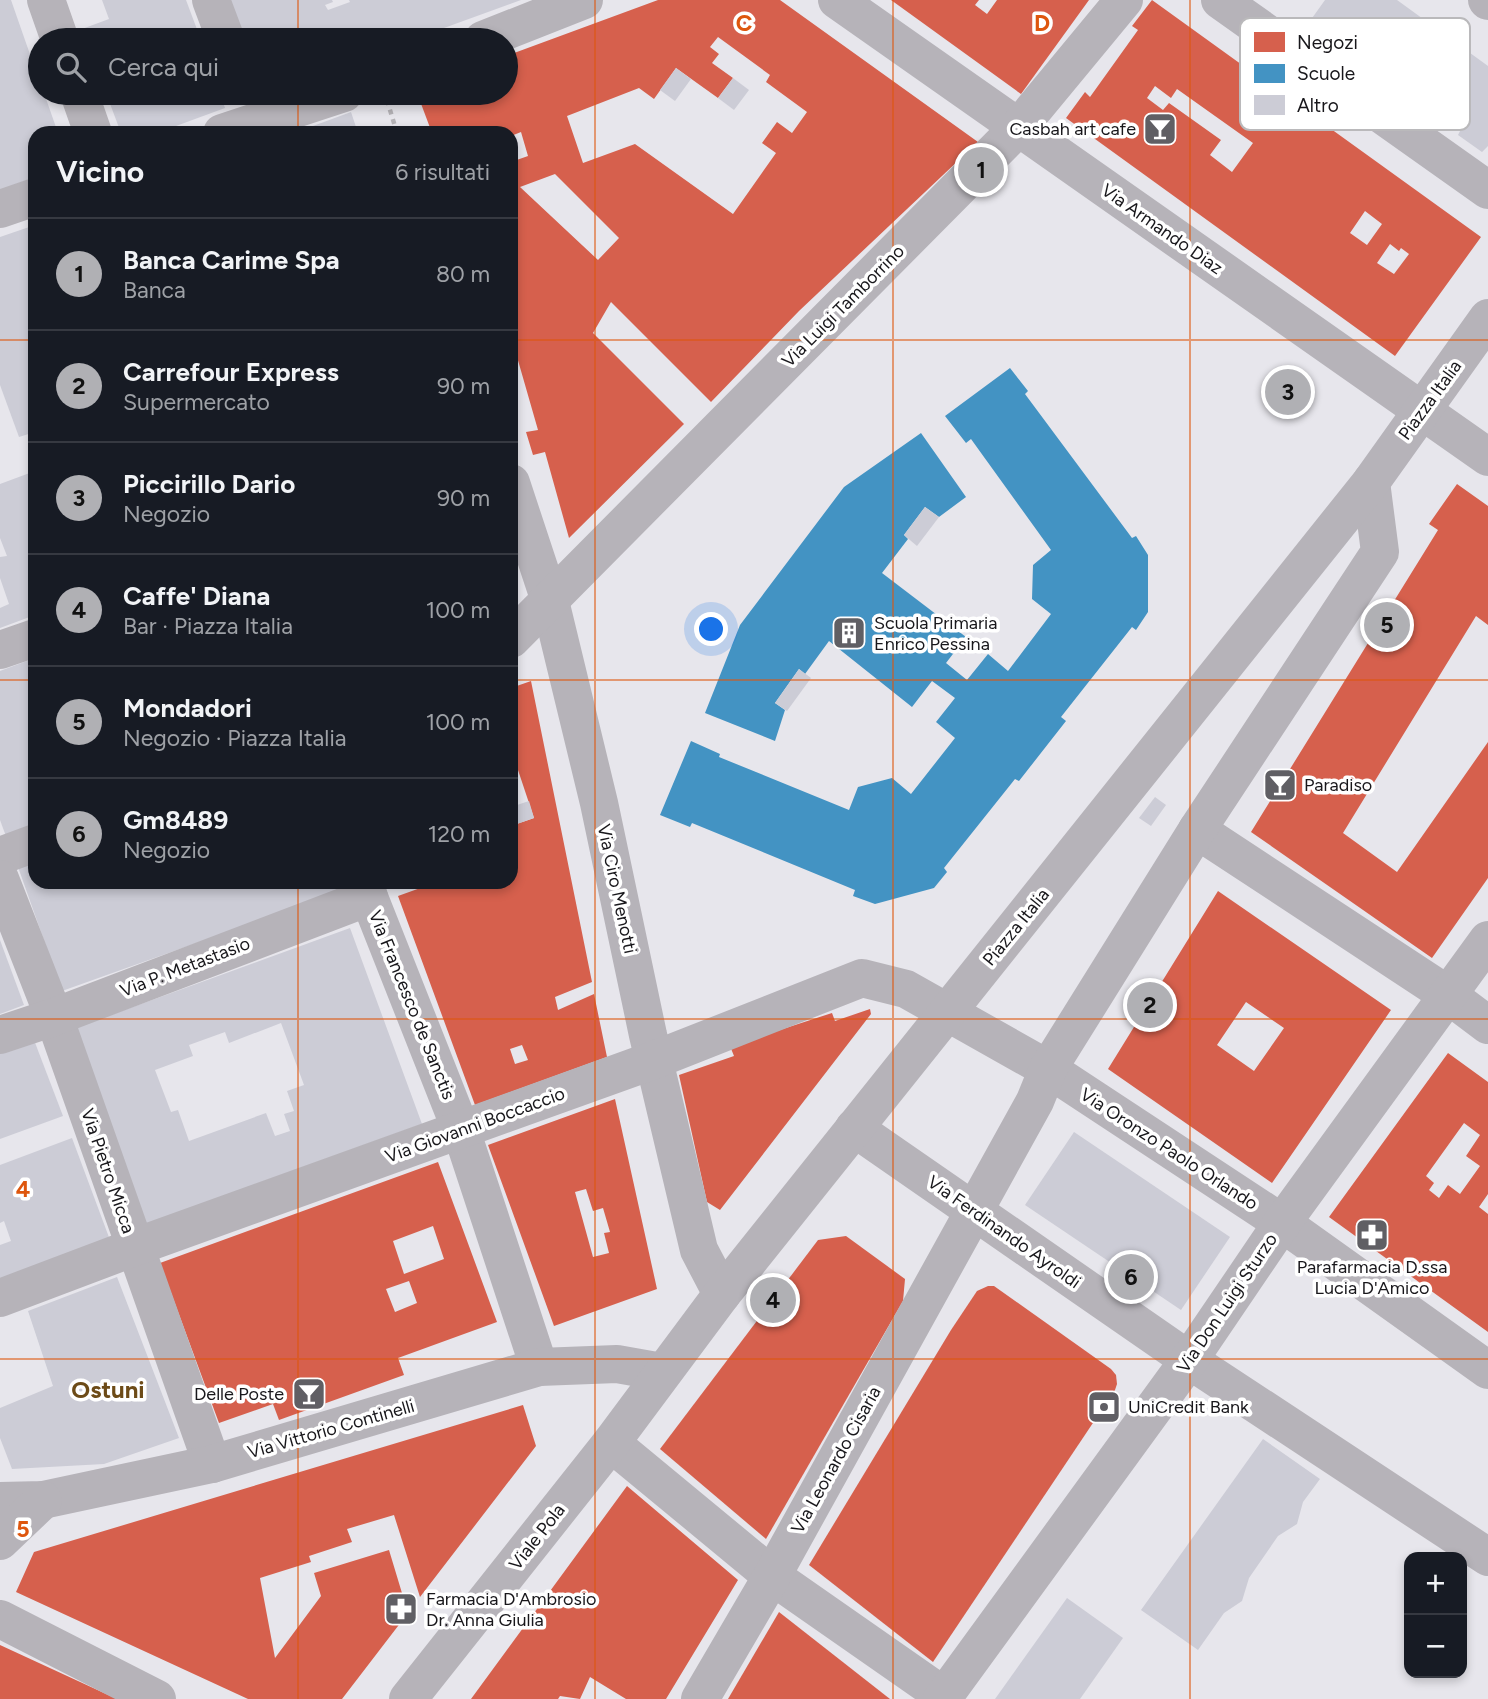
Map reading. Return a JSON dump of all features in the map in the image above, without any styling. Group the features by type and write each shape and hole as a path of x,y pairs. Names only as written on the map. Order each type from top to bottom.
{"street":[{"path":"46,0 56,28"},
{"path":"211,0 222,28"},
{"path":"513,28 584,0"},
{"name":"Via Armando Diaz","path":"837,0 1488,457"},
{"name":"Via Luigi Tamborrino","path":"518,632 1019,127 1124,0"},
{"path":"1220,0 1245,18"},
{"path":"83,105 91,126"},
{"path":"243,126 307,105"},
{"path":"1403,130 1488,190"},
{"path":"0,209 28,199"},
{"name":"Piazza Italia","path":"662,1372 1228,658 1371,482 1488,318"},
{"path":"971,1215 1035,1101 1048,1069 1197,830 1380,552 1371,482"},
{"name":"Via Ciro Menotti","path":"518,505 550,601 599,803 698,1250 722,1294"},
{"path":"0,650 28,641"},
{"path":"1197,830 1448,995 1488,1026"},
{"path":"0,856 28,846"},
{"name":"Via Pietro Micca","path":"0,879 54,1017 212,1464"},
{"name":"Via P. Metastasio","path":"0,1035 54,1017 366,890"},
{"name":"Via Francesco de Sanctis","path":"366,890 461,1130 539,1367"},
{"name":"Via Don Luigi Sturzo","path":"943,1698 1189,1360 1282,1223 1488,940"},
{"name":"Via Giovanni Boccaccio","path":"0,1298 654,1060 862,978 906,989 946,1012"},
{"name":"Via Oronzo Paolo Orlando","path":"946,1012 1048,1069 1282,1223 1488,1370"},
{"name":"Via Ferdinando Ayroldi","path":"854,1128 971,1215 1189,1360"},
{"name":"Via Leonardo Cisaria","path":"700,1699 772,1576 971,1215"},
{"path":"1189,1360 1488,1557"},
{"name":"Via Vittorio Continelli","path":"0,1501 43,1500 212,1464 539,1367 617,1364 662,1372"},
{"name":"Viale Pola","path":"408,1699 611,1443 662,1372"},
{"path":"611,1443 772,1576 943,1698"},
{"path":"0,1541 43,1500"},
{"path":"0,1619 157,1699"}],"path":[{"path":"389,105 395,126"}],"building: Negozi":[{"path":"658,0 780,0 978,142 799,311 711,402 611,302 593,333 684,424 569,538 545,452 533,455 526,432 538,430 518,360 518,160 528,156 521,132 518,133 518,126 429,126 422,105 518,105 518,52","holes":["718,37 770,75 766,82 807,112 792,133 777,122 762,143 776,153 733,214 635,144 583,163 567,116 639,88 654,99 676,68 718,98 733,78 712,63 719,54 710,47","555,174 619,238 598,260 520,187"]},
{"path":"891,0 979,0 975,5 987,14 997,0 1089,0 1021,94"},
{"path":"1152,0 1240,63 1240,130 1332,130 1481,237 1395,356 1066,118 1085,92 1090,97 1138,30 1132,26","holes":["1155,86 1171,98 1177,89 1253,143 1232,172 1210,155 1221,140 1169,103 1163,110 1147,98","1365,211 1382,224 1367,245 1350,233","1390,244 1409,254 1394,274 1377,263"]},
{"path":"1457,484 1488,506 1488,625 1476,616 1343,833 1397,872 1488,742 1488,878 1432,958 1251,832 1438,530 1429,524"},
{"path":"531,681 592,982 555,997 558,1010 594,994 607,1057 475,1105 398,896 418,889 518,889 518,824 534,818 518,770 518,686","holes":["522,1045 528,1060 515,1064 510,1049"]},
{"path":"1218,891 1391,1010 1272,1183 1108,1069","holes":["1246,1002 1284,1028 1254,1071 1217,1045"]},
{"path":"870,1009 871,1014 720,1210 707,1202 679,1075 734,1056 730,1046 832,1013 835,1021"},
{"path":"1448,1053 1488,1082 1488,1194 1479,1207 1488,1214 1488,1332 1329,1217","holes":["1464,1123 1480,1135 1466,1156 1480,1166 1460,1194 1448,1185 1439,1198 1429,1190 1434,1183 1426,1176"]},
{"path":"615,1099 657,1289 554,1326 488,1145","holes":["586,1189 593,1211 603,1208 610,1232 604,1233 609,1253 593,1257 575,1192"]},
{"path":"438,1162 497,1322 398,1358 404,1375 279,1420 273,1404 219,1423 160,1263","holes":["433,1226 444,1259 404,1274 393,1241","409,1281 417,1303 395,1312 386,1289"]},
{"path":"846,1236 905,1279 903,1301 766,1539 660,1449 818,1240"},
{"path":"994,1286 1111,1369 1116,1375 1117,1384 933,1662 809,1565 951,1330 977,1291"},
{"path":"523,1405 536,1446 420,1597 394,1515 347,1529 352,1542 309,1556 311,1562 260,1578 275,1658 321,1596 314,1573 389,1550 408,1613 342,1699 248,1699 16,1592 34,1552"},
{"path":"627,1486 738,1580 666,1699 626,1699 590,1677 580,1699 560,1696 558,1699 471,1699"},
{"path":"779,1612 890,1699 728,1699"},
{"path":"0,1645 117,1699 0,1699"}],"building: Scuole":[{"name":"Scuola Primaria Enrico Pessina","path":"1010,368 1028,391 1025,394 1132,538 1136,536 1148,555 1148,612 1136,630 1132,627 1061,717 1066,721 1019,781 1015,779 944,868 947,872 934,888 875,904 853,896 855,890 692,823 690,827 660,815 691,741 720,754 719,757 849,810 858,787 892,778 911,794 955,738 936,722 955,698 932,681 912,707 829,641 805,674 799,669 775,703 785,710 775,741 705,713 740,625 844,487 921,433 966,497 939,517 925,507 904,535 908,539 882,573 966,637 946,663 967,680 988,654 1008,671 1051,614 1032,599 1033,565 1051,550 971,439 966,443 945,416"}],"building: Altro":[{"path":"0,0 11,0 28,49 28,105 48,105 56,126 28,126 28,180 0,190"},
{"path":"102,0 186,0 196,28 85,28 109,19"},
{"path":"228,0 332,0 333,2 325,5 328,10 350,2 349,0 521,0 444,28 238,28"},
{"path":"1325,0 1397,0 1422,18 1312,18"},
{"path":"1470,53 1488,66 1488,146 1482,152 1458,135 1460,130 1470,130"},
{"path":"676,68 691,79 675,101 660,90"},
{"path":"733,78 749,90 734,110 718,98"},
{"path":"110,105 224,105 225,108 176,126 118,126"},
{"path":"351,112 356,126 313,126"},
{"path":"28,227 28,434 19,437 0,385 0,237"},
{"path":"28,474 28,618 0,628 0,608 9,604 0,578 0,557 7,556 0,538 0,484"},
{"path":"925,507 939,517 917,546 904,535"},
{"path":"28,661 28,832 7,839 0,820 0,671"},
{"path":"799,669 811,678 787,711 775,703"},
{"path":"1155,797 1166,805 1151,826 1139,818"},
{"path":"529,801 534,818 518,824 518,805"},
{"path":"28,863 28,889 338,889 339,892 62,991 18,867"},
{"path":"350,928 422,1124 146,1224 75,1028","holes":["281,1023 304,1085 287,1091 294,1111 284,1114 290,1131 275,1136 266,1113 189,1141 178,1110 171,1112 155,1070 193,1056 189,1045 225,1032 229,1043"]},
{"path":"0,940 24,1005 0,1014"},
{"path":"34,1040 63,1116 0,1139 0,1053"},
{"path":"1074,1132 1230,1237 1181,1310 1025,1205"},
{"path":"72,1138 110,1240 0,1280 0,1245 11,1241 4,1221 0,1223 0,1165"},
{"path":"117,1277 179,1438 104,1464 12,1469 0,1438 0,1408 53,1386 28,1311"},
{"path":"1263,1439 1320,1479 1303,1502 1297,1524 1278,1536 1249,1578 1242,1601 1224,1613 1198,1650 1141,1610"},
{"path":"1067,1598 1123,1638 1080,1699 995,1699"}],"place":[{"name":"Casbah art cafe","path":"1160,129"},
{"name":"Banca Carime Spa","path":"981,170"},
{"name":"Piccirillo Dario","path":"1288,392"},
{"name":"Mondadori","path":"1387,625"},
{"name":"Scuola Primaria Enrico Pessina","path":"849,633"},
{"name":"Paradiso","path":"1280,785"},
{"name":"Carrefour Express","path":"1150,1005"},
{"name":"Parafarmacia D.ssa Lucia D'Amico","path":"1372,1235"},
{"name":"Gm8489","path":"1131,1277"},
{"name":"Caffe' Diana","path":"773,1300"},
{"name":"Delle Poste","path":"309,1394"},
{"name":"UniCredit Bank","path":"1104,1407"},
{"name":"Farmacia D'Ambrosio Dr. Anna Giulia","path":"401,1609"}],"district":[{"name":"Ostuni","path":"108,1390"}]}
